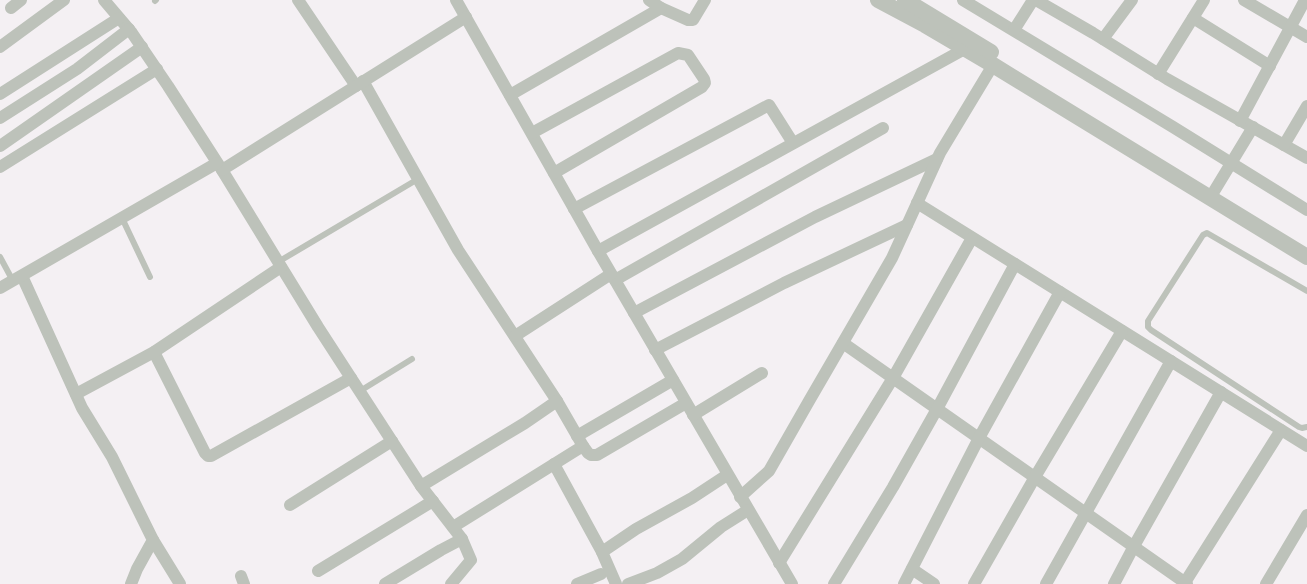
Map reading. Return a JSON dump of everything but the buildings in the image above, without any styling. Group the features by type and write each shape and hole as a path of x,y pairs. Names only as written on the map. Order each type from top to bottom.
{"street":[{"path":"11,8 21,0"},
{"path":"0,47 64,0"},
{"path":"106,0 142,47 220,166 318,327 421,486 462,539 471,560 451,584"},
{"path":"298,0 359,84 418,179 458,250 557,401 588,453 591,456 597,455 686,403"},
{"path":"456,0 598,251 792,584"},
{"path":"649,0 661,8 688,20 693,20 705,0"},
{"path":"878,0 925,25 970,46 993,65 1212,194 1307,246"},
{"path":"905,0 970,46 1212,194 1307,257"},
{"path":"963,0 1307,210"},
{"path":"1014,30 1032,0"},
{"path":"1103,39 1132,0"},
{"path":"1158,74 1204,0"},
{"path":"1244,0 1307,37"},
{"path":"1240,120 1305,0"},
{"path":"1043,1 1158,74 1307,158"},
{"path":"510,95 661,8"},
{"path":"0,288 122,218 220,166 359,84 466,17"},
{"path":"0,94 119,18"},
{"path":"1193,18 1270,66"},
{"path":"0,118 77,69 129,29"},
{"path":"598,251 970,46"},
{"path":"0,146 142,47"},
{"path":"532,133 678,53 688,55 704,78 705,83 702,87 554,172"},
{"path":"740,497 769,470 892,258 937,159 993,65"},
{"path":"0,167 157,69"},
{"path":"574,209 769,105 794,143"},
{"path":"1284,145 1307,106"},
{"path":"1212,194 1253,127"},
{"path":"515,336 613,277 883,128"},
{"path":"634,313 815,217 937,159"},
{"path":"917,203 1307,446"},
{"path":"655,350 784,283 907,225"},
{"path":"779,563 893,378 972,238"},
{"path":"76,394 154,352 279,264"},
{"path":"834,584 893,487 1015,264"},
{"path":"18,278 82,408 112,457 153,540 180,584"},
{"path":"904,584 980,438 1060,292"},
{"path":"974,584 1035,477 1122,331"},
{"path":"843,343 1086,512 1185,583 1281,430"},
{"path":"154,352 204,453 208,456 211,456 351,378"},
{"path":"1046,584 1171,361"},
{"path":"693,415 762,373"},
{"path":"453,527 554,464 580,441 673,380"},
{"path":"1114,584 1221,392"},
{"path":"421,486 525,423 557,401"},
{"path":"290,505 392,441"},
{"path":"554,464 602,552 601,574"},
{"path":"602,552 636,529 692,498 728,475"},
{"path":"318,571 433,501"},
{"path":"628,584 657,573 682,559 721,527 748,510"},
{"path":"1266,584 1306,519"},
{"path":"385,584 462,539"},
{"path":"131,584 137,569 153,540"},
{"path":"912,569 934,584"},
{"path":"577,584 601,574"},
{"path":"601,574 616,584"}],"lane":[{"path":"279,264 418,179"},
{"path":"122,218 150,277"},
{"path":"1307,292 1207,233 1198,242 1148,321 1150,330 1299,427 1302,428 1307,426"},
{"path":"0,256 18,278"},
{"path":"360,391 412,359"}]}
